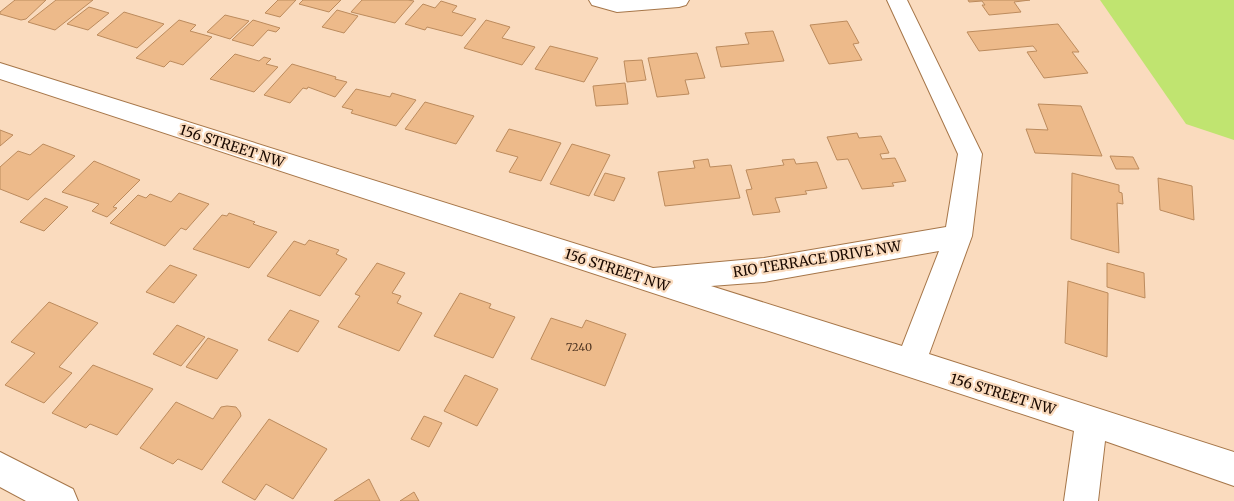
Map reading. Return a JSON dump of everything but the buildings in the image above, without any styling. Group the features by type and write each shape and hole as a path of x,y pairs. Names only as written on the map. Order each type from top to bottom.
{"street":[{"path":"599,0 618,5 679,0"},
{"path":"897,0 970,154 958,236 910,364"},
{"name":"156 STREET NW","path":"0,71 1234,469"},
{"name":"RIO TERRACE DRIVE NW","path":"645,280 764,270 958,236"},
{"path":"1081,501 1090,421"},
{"path":"0,469 61,501"}],"green space":[{"path":"1100,0 1234,0 1234,140 1186,124"}]}
